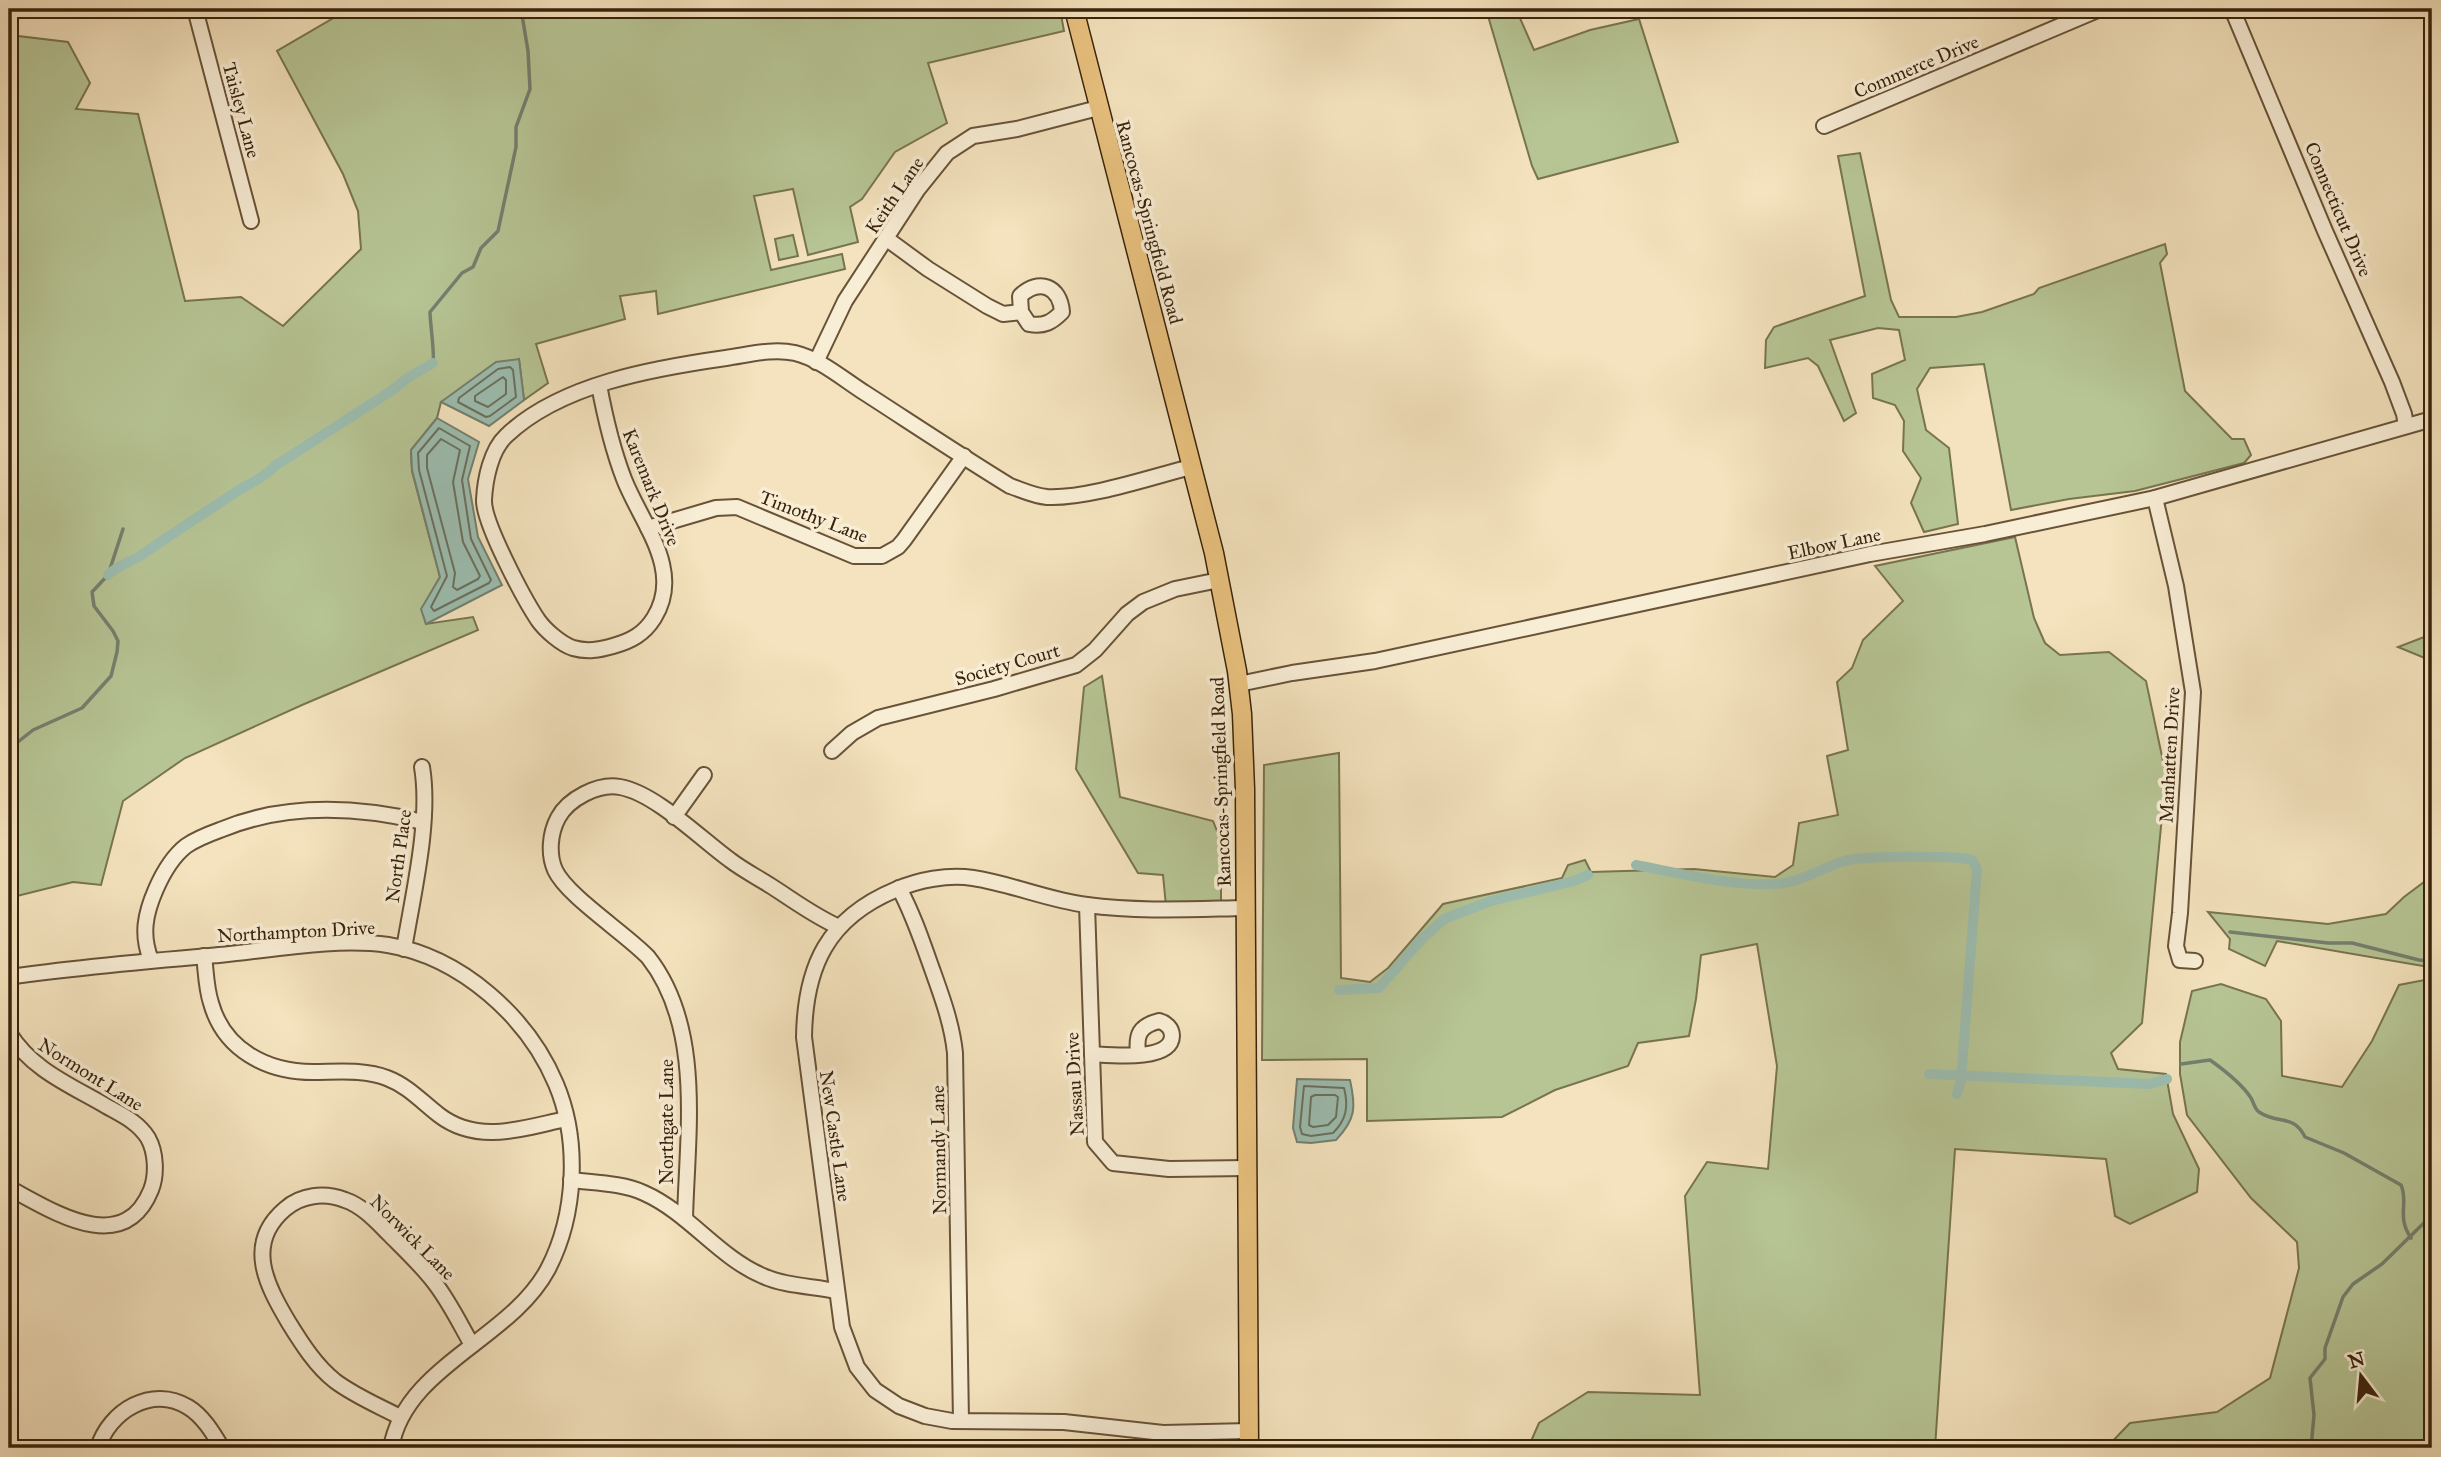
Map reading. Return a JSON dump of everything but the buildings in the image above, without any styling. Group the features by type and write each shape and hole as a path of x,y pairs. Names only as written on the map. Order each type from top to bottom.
{"main road":[{"name":"Rancocas-Springfield Road","path":"1074,9 1219,580 1230,626 1239,684 1245,789 1249,1440"}],"street":[{"name":"Taisley Lane","path":"195,9 251,221"},
{"name":"Commerce Drive","path":"1824,126 2100,9"},
{"name":"Connecticut Drive","path":"2232,9 2325,232 2392,382 2406,426"},
{"name":"Keith Lane","path":"816,362 845,301 932,171 956,147 973,136 1017,129 1098,107"},
{"path":"887,239 928,269 993,309 1003,314 1021,312"},
{"name":"Karemark Drive","path":"599,385 610,439 626,484 659,551 665,596 644,632 627,642 595,651 572,648 539,621 489,525 484,501 492,458 504,437 531,416 599,385 712,360 761,353 794,353 816,362 1010,486 1045,497 1068,496 1191,467"},
{"name":"Elbow Lane","path":"1239,684 1375,661 1870,554 1985,534 2155,498 2432,419"},
{"name":"Timothy Lane","path":"648,528 716,508 737,507 854,556 882,556 898,547 904,540 964,456"},
{"name":"Manhatten Drive","path":"2155,498 2178,595 2193,692 2192,744 2176,946 2180,960 2195,961"},
{"name":"Society Court","path":"832,751 852,733 877,718 1076,665 1095,650 1127,614 1143,602 1175,589 1219,580"},
{"name":"North Place","path":"404,949 424,822 426,790 422,767"},
{"path":"674,817 704,775"},
{"name":"Northgate Lane","path":"685,1219 689,1079 678,1014 656,967 639,947 569,889 556,872 551,850 553,829 562,810 576,797 593,790 620,787 647,798 738,866 819,918 839,927"},
{"path":"151,960 144,938 148,904 160,879 188,844 238,822 296,810 358,812 424,822"},
{"name":"New Castle Lane","path":"1245,908 1185,909 1087,905 1044,897 971,877 940,878 899,888 869,903 844,921 825,946 811,982 804,1037 842,1327 850,1354 875,1390 912,1412 938,1419 1064,1422 1249,1440"},
{"name":"Normandy Lane","path":"899,888 911,910 937,982 956,1053 961,1420"},
{"name":"Nassau Drive","path":"1087,905 1095,1142 1113,1163 1169,1169 1247,1168"},
{"name":"Northampton Drive","path":"9,977 151,960 355,943 387,945 434,960 463,976 515,1019 544,1059 559,1091 566,1119 571,1180 560,1238 542,1280 523,1304 493,1331 472,1345 410,1403 400,1417 391,1448"},
{"path":"204,956 209,996 220,1025 233,1044 261,1062 306,1072 349,1072 389,1078 407,1088 453,1125 480,1133 506,1132 566,1119"},
{"name":"Normont Lane","path":"9,1034 37,1067 138,1125 150,1141 154,1171 151,1191 140,1209 132,1217 111,1225 65,1218 9,1188"},
{"path":"1092,1054 1138,1053"},
{"path":"571,1180 636,1190 685,1219 719,1248 760,1275 779,1282 836,1291"},
{"name":"Norwick Lane","path":"400,1417 360,1397 334,1380 311,1356 281,1311 267,1284 262,1264 267,1233 278,1215 295,1202 315,1196 336,1197 356,1205 380,1225 432,1278 472,1345"},
{"path":"98,1448 107,1427 124,1410 144,1400 155,1399 167,1399 189,1407 207,1424 222,1448"}],"green space":[{"path":"349,9 1060,9 1064,31 928,63 947,123 895,152 862,199 850,207 858,242 808,255 793,189 754,196 771,270 842,254 845,269 658,314 656,291 620,296 625,319 536,344 548,383 524,400 519,359 441,402 437,418 411,450 412,471 440,577 422,609 426,624 473,617 478,630 185,758 123,801 101,885 73,882 9,898 9,35 68,42 90,83 76,109 138,114 185,301 241,297 283,326 361,249 358,211 343,174 277,51"},
{"path":"1486,9 1516,9 1534,50 1590,30 1639,19 1678,142 1538,179"},
{"path":"1860,153 1891,300 1899,317 1956,317 1982,312 2034,294 2039,288 2165,244 2167,254 2160,263 2185,391 2232,439 2244,439 2251,455 2244,463 2135,491 2011,510 1984,364 1930,368 1917,389 1926,430 1949,448 1958,524 1924,532 1911,503 1921,478 1903,451 1904,421 1895,405 1873,398 1872,374 1905,360 1899,330 1878,328 1830,340 1856,413 1844,421 1818,366 1808,358 1765,368 1766,340 1774,327 1865,296 1838,156"},
{"path":"793,235 798,256 779,260 775,239"},
{"path":"2015,537 2034,618 2045,643 2060,655 2109,652 2146,681 2166,775 2142,1023 2111,1053 2118,1069 2166,1074 2173,1114 2199,1169 2197,1192 2130,1224 2115,1216 2106,1159 1955,1149 1935,1448 1528,1448 1539,1423 1588,1392 1700,1395 1685,1196 1707,1162 1768,1169 1777,1066 1757,944 1701,955 1689,1036 1638,1043 1628,1066 1555,1090 1502,1117 1367,1121 1367,1059 1262,1060 1264,765 1339,753 1341,978 1370,982 1388,968 1443,904 1562,878 1568,865 1585,860 1591,872 1694,869 1775,877 1793,865 1799,823 1838,815 1827,756 1848,750 1837,682 1852,668 1863,640 1903,601 1875,566"},
{"path":"2432,634 2432,661 2398,647"},
{"path":"1102,676 1120,797 1213,821 1221,841 1221,906 1166,906 1163,875 1138,873 1076,769 1084,687"},
{"path":"2432,876 2432,1448 2106,1448 2130,1423 2217,1412 2270,1378 2299,1268 2297,1242 2251,1198 2187,1115 2180,1074 2180,1042 2192,991 2221,984 2266,999 2281,1021 2282,1076 2342,1087 2372,1041 2399,985 2425,980 2429,967 2277,941 2265,966 2229,949 2230,939 2208,912 2328,924 2386,914"}],"water":[{"path":"519,359 524,400 489,426 441,402 496,362"},
{"path":"437,418 479,442 468,479 478,537 502,585 426,624 421,609 440,577 412,470 411,450"},
{"path":"1297,1079 1350,1080 1353,1112 1347,1126 1336,1140 1297,1142 1293,1128"}],"waterway":[{"path":"433,363 430,312 462,273 473,267 481,248 498,231 516,147 516,127 530,89 528,51 521,9"},
{"path":"108,575 433,363"},
{"path":"9,749 33,730 82,708 111,676 118,641 94,606 92,592 108,575 123,529"},
{"path":"1636,865 1710,879 1767,884 1792,881 1853,859 1929,857 1972,860 1977,869 1961,1080 1957,1094"},
{"path":"1339,990 1379,988 1422,939 1444,919 1491,901 1574,881 1588,875"},
{"path":"2230,932 2328,943 2352,943 2432,961"},
{"path":"2181,1064 2210,1060 2243,1088 2259,1112 2290,1122 2305,1137 2344,1153 2401,1185 2404,1223 2411,1238"},
{"path":"1929,1074 2150,1084 2167,1079"},
{"path":"2311,1448 2314,1415 2310,1378 2325,1359 2325,1348 2343,1297 2353,1284 2382,1264 2432,1215"}]}
